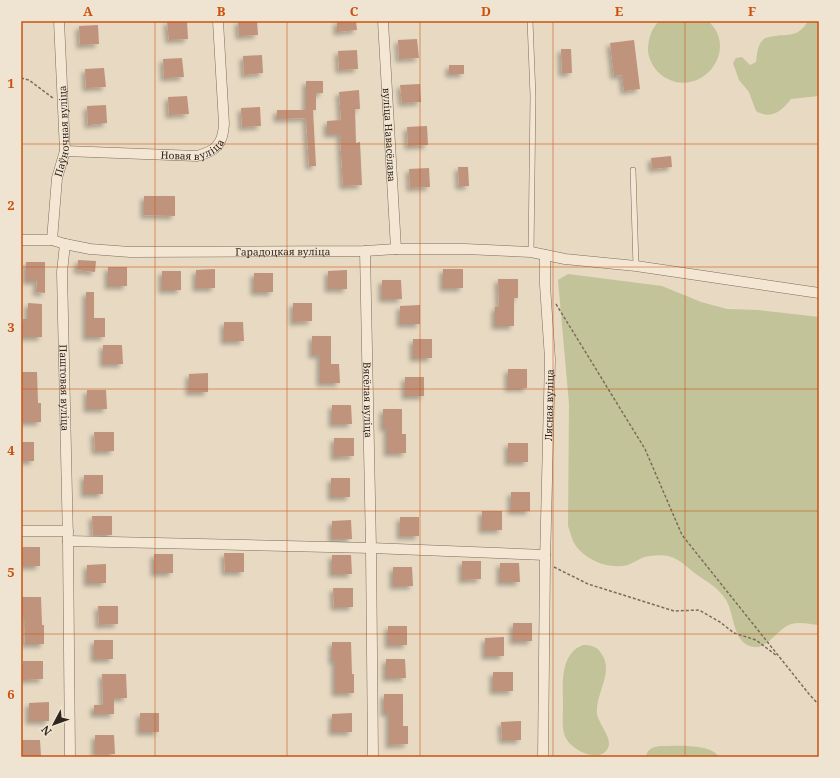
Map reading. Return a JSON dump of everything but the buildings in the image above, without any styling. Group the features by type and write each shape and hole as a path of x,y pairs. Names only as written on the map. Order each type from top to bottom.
{"street":[{"name":"Паўночная вуліца","path":"52,240 57,178 65,151 59,21"},
{"name":"Новая вуліца","path":"65,151 191,156 206,153 215,149 221,142 224,135 218,21"},
{"name":"вуліца Навасёлава","path":"383,21 396,249"},
{"name":"Гарадоцкая вуліца","path":"21,240 52,240 90,249 130,252 365,251 396,249 465,249 531,252 565,259 636,266 819,293"},
{"name":"Паштовая вуліца","path":"65,244 62,272 68,536 70,757"},
{"name":"Вясёлая вуліца","path":"365,251 371,548 373,757"},
{"name":"Лясная вуліца","path":"543,757 545,558 550,359 545,285 545,255"},
{"path":"21,531 68,536 205,544 371,548 545,558"}],"lane":[{"path":"530,21 533,96 531,252"},
{"path":"632,170 636,266"}],"path":[{"path":"21,78 29,80 63,106"},
{"path":"553,298 645,449 682,535 808,694 819,705"},
{"path":"545,558 588,584 674,611 699,610 720,622 734,633 756,640 780,658"}],"green space":[{"path":"659,21 708,21 717,32 720,45 718,57 712,68 703,77 691,82 678,82 664,77 653,66 648,51 650,35"},
{"path":"808,21 819,21 819,96 791,99 776,113 767,115 761,114 756,111 749,92 739,80 733,63 736,58 742,57 750,65 756,62 759,47 764,39 796,33 804,27"},
{"path":"568,274 662,286 701,302 727,309 758,310 819,317 819,625 804,623 792,624 785,627 768,642 759,647 747,645 738,635 729,606 720,592 677,560 662,555 642,558 628,565 612,566 596,562 577,547 573,541 568,526 569,404 558,280"},
{"path":"583,645 595,647 605,660 606,668 604,683 597,706 597,714 609,740 609,744 604,753 599,755 587,754 575,748 567,740 563,729 563,681 566,663 575,649"},
{"path":"660,746 701,747 709,749 719,757 646,757 651,749"}]}
